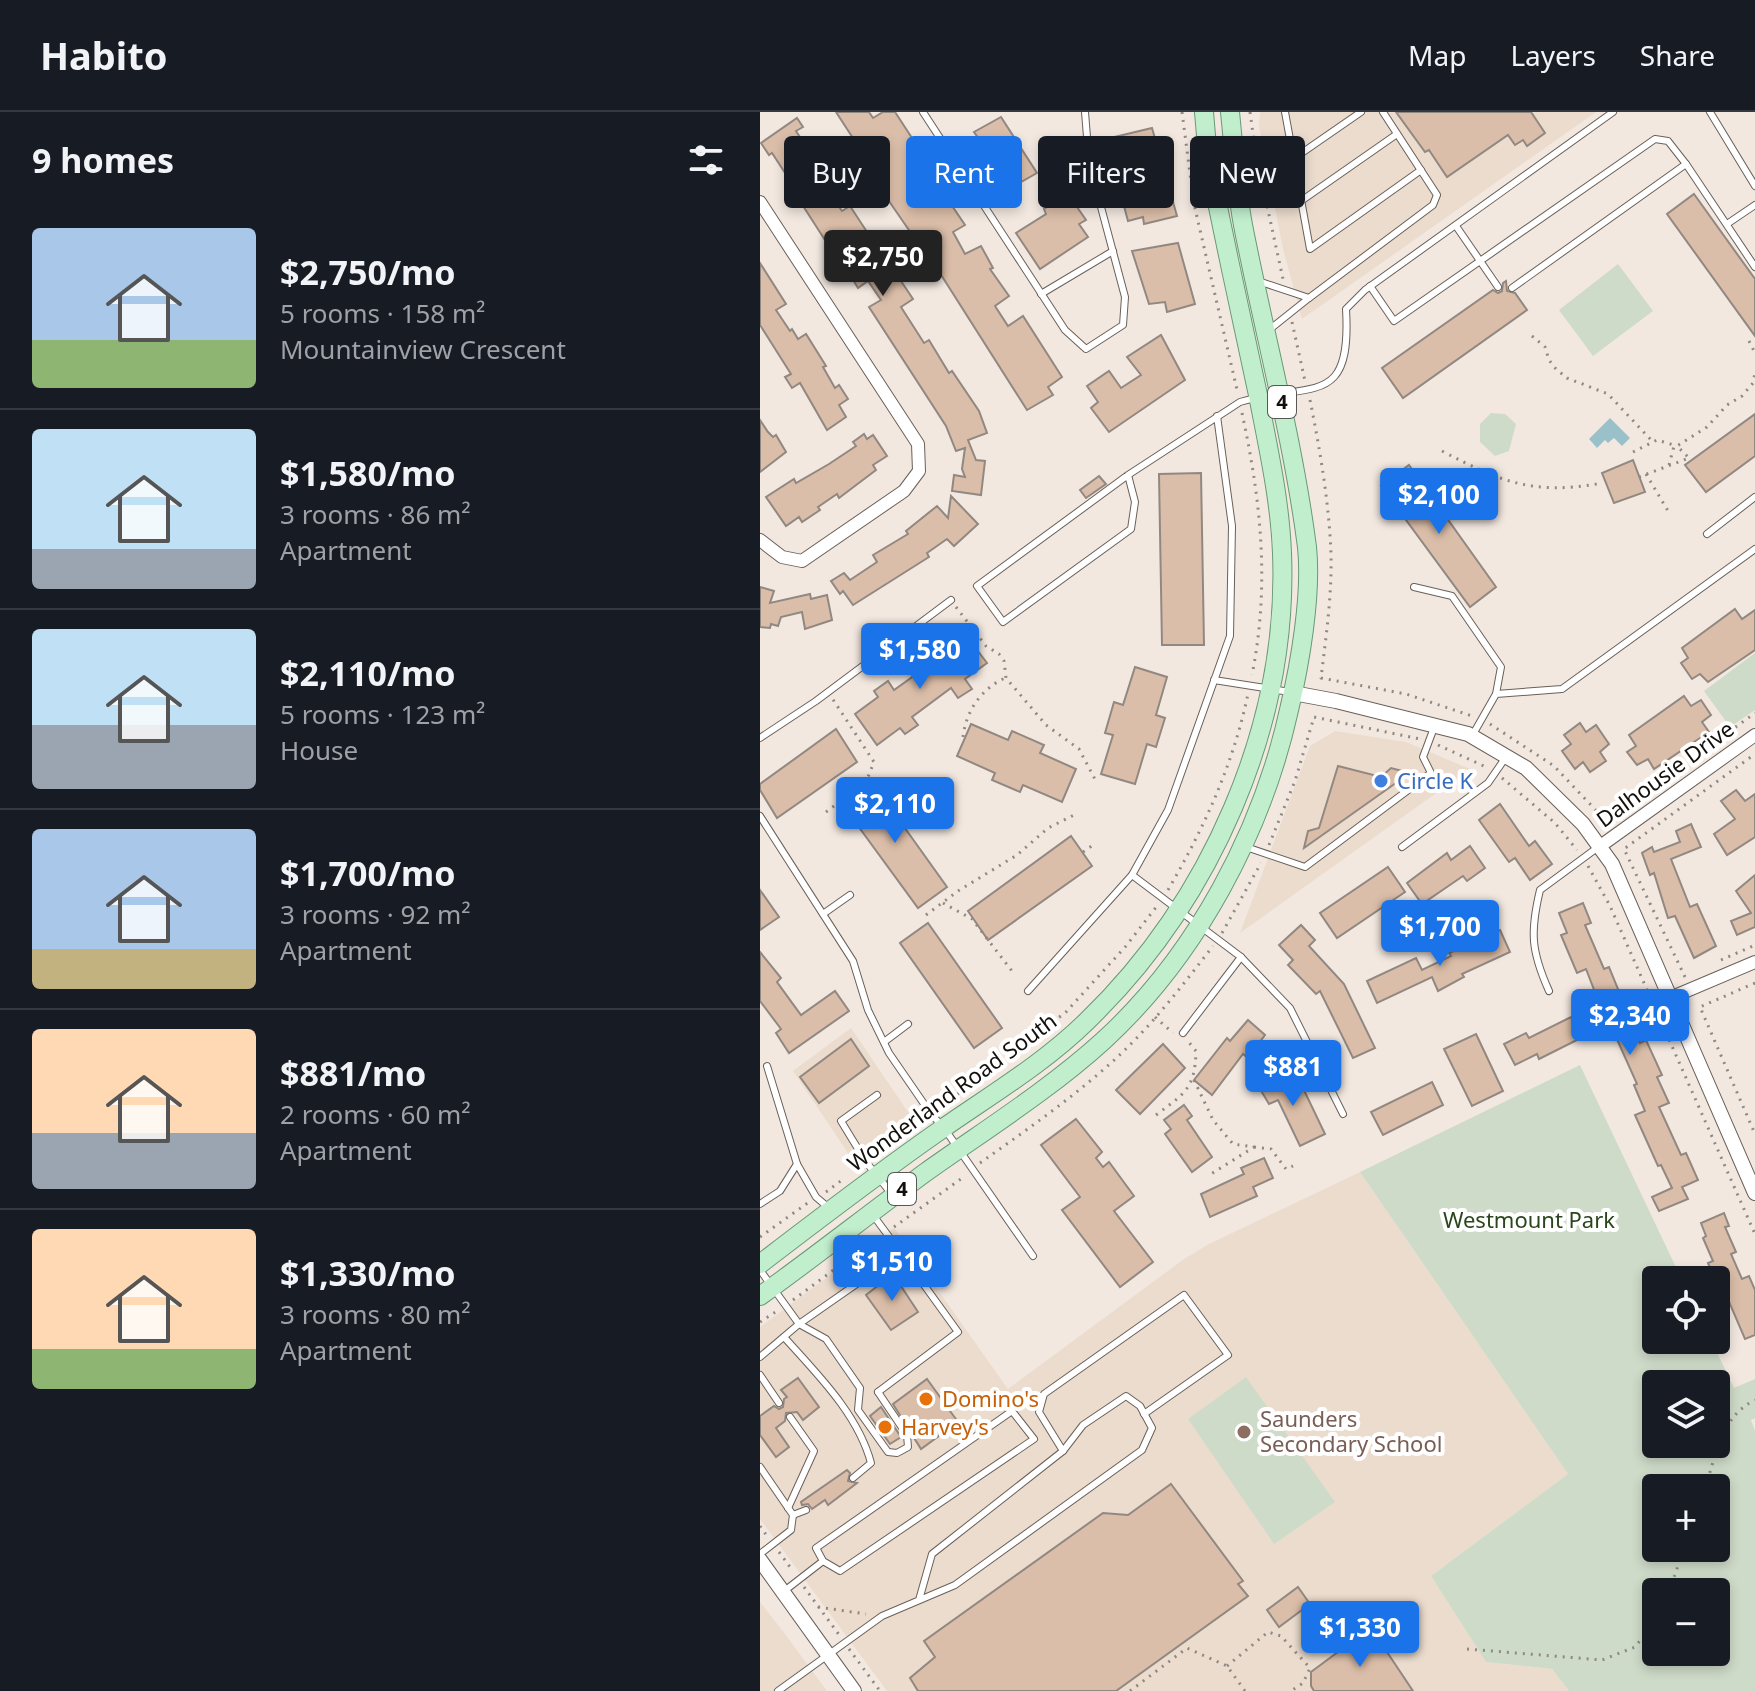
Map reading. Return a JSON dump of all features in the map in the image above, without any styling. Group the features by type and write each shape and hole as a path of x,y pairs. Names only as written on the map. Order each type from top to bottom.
{"main road":[{"name":"Wonderland Road South","path":"760,1267 828,1201 878,1175 938,1121 1033,1068 1087,1021 1143,961 1170,905 1202,869 1234,805 1256,745 1278,661 1282,622 1282,552 1274,478 1249,400 1208,159 1204,112"},
{"name":"4","path":"766,1292 893,1196 1047,1087 1104,1040 1163,977 1224,882 1258,815 1280,752 1293,693 1304,620 1307,551 1280,393 1239,199 1230,112"}],"street":[{"path":"760,202 918,444 919,471 904,491 802,561 782,557 760,540"},
{"path":"1293,693 1472,736 1526,768 1583,824 1612,864 1755,1193"},
{"name":"Dalhousie Drive","path":"1599,847 1755,735"},
{"path":"1670,998 1755,962"},
{"path":"760,1557 854,1691"}],"lane":[{"path":"923,112 1065,330 1086,349 1123,325 1125,297 1089,162 1085,112"},
{"path":"1305,151 1361,112"},
{"path":"1267,332 1433,205 1437,195 1383,112"},
{"path":"1128,475 1135,502 1131,529 1003,622 977,586 1128,475 1217,416 1249,400 1327,384 1342,368 1348,336 1346,309 1370,286 1613,112"},
{"path":"1710,112 1755,186"},
{"path":"1287,113 1290,136"},
{"path":"1305,198 1397,134"},
{"path":"1370,286 1394,321 1655,139 1668,141 1686,164 1755,267"},
{"path":"1512,288 1686,164"},
{"path":"1302,208 1310,249 1421,170"},
{"path":"1727,224 1755,205"},
{"path":"1456,226 1498,287"},
{"path":"1041,294 1113,251"},
{"path":"1255,280 1309,298"},
{"path":"1028,991 1132,875 1168,810 1230,636 1232,526 1217,416"},
{"path":"1707,534 1755,497"},
{"path":"1496,694 1562,689 1755,549"},
{"path":"1414,587 1452,596 1501,667 1496,694 1472,736"},
{"path":"760,738 951,600"},
{"path":"1214,680 1293,693"},
{"path":"1243,846 1305,867 1431,773 1423,757 1435,725"},
{"path":"1402,847 1488,783 1506,757"},
{"path":"761,819 853,961 868,1010 884,1042 1033,1256"},
{"path":"1549,991 1537,966 1532,926 1540,890 1599,847"},
{"path":"1132,875 1241,957 1290,1008 1343,1114"},
{"path":"823,914 850,895"},
{"path":"1183,1033 1241,957"},
{"path":"884,1042 908,1024"},
{"path":"767,1066 797,1164 816,1197 828,1201"},
{"path":"877,1095 841,1121 866,1162 893,1196"},
{"path":"760,1204 780,1191 797,1164"},
{"path":"871,1213 958,1332 878,1392"},
{"path":"760,1357 799,1324 901,1253"},
{"path":"760,1267 766,1292 785,1305 799,1324 826,1339 860,1388 858,1410 888,1452 897,1453 908,1447 907,1435 878,1392 860,1388"},
{"path":"1063,1451 1039,1412 1044,1394 1184,1295 1228,1355 1144,1414"},
{"path":"784,1337 822,1379 865,1440 871,1463 853,1478"},
{"path":"760,1375 779,1403"},
{"path":"778,1691 882,1616 955,1585 1142,1450 1152,1428 1140,1406 1126,1396 1083,1425 1063,1451 932,1554 919,1600"},
{"path":"1012,1411 1034,1439 840,1571 823,1561 816,1548 1012,1411"},
{"path":"788,1508 814,1451 790,1417"},
{"path":"760,1467 793,1515 791,1530 760,1557"},
{"path":"793,1515 806,1510"},
{"path":"783,1592 823,1561"}],"path":[{"path":"884,1148 938,1121 1066,1012 1126,946 1170,905 1221,788 1250,685 1260,617 1261,525 1249,400 1194,204 1182,112"},
{"path":"1250,112 1254,136"},
{"path":"1532,336 1545,347 1556,369 1567,378 1608,394 1653,442"},
{"path":"1749,341 1755,353"},
{"path":"1669,465 1676,445 1707,427 1727,405 1742,396 1753,383 1755,373"},
{"path":"1308,390 1326,495 1331,555 1321,678 1406,694 1481,720 1554,766 1606,821 1755,713"},
{"path":"1633,452 1657,440 1676,445 1689,458 1639,477"},
{"path":"1442,451 1493,477 1539,488 1597,484"},
{"path":"1646,474 1668,511"},
{"path":"951,600 986,646 999,654 1004,661 1006,678 1046,725 1079,749 1097,783"},
{"path":"963,737 965,722 973,707 988,687 1006,678"},
{"path":"826,812 866,782 874,762 827,691"},
{"path":"1218,940 1266,854 1295,781 1314,717 1431,741 1496,772 1555,823 1584,858 1610,906 1755,1234"},
{"path":"854,744 861,739"},
{"path":"1684,977 1624,849 1755,754"},
{"path":"926,915 1017,855 1048,828 1076,814"},
{"path":"1083,852 1096,843"},
{"path":"942,902 972,919 1015,975"},
{"path":"1713,965 1755,945"},
{"path":"1755,983 1700,1007 1755,1134"},
{"path":"1155,1017 1176,1035 1183,1033 1196,1051 1194,1080 1213,1120 1233,1144 1271,1149 1286,1169 1293,1166"},
{"path":"1156,1115 1181,1096 1194,1080"},
{"path":"1211,1174 1254,1147"},
{"path":"760,1322 980,1163"},
{"path":"760,1237 816,1197 828,1201"},
{"path":"1710,1474 1726,1425 1745,1405 1755,1400"},
{"path":"760,1526 880,1691"},
{"path":"818,1607 882,1616"},
{"path":"1227,1666 1268,1632 1281,1636 1310,1668 1303,1683 1291,1691"},
{"path":"1467,1649 1602,1660 1635,1647 1642,1638"},
{"path":"1130,1691 1187,1648 1227,1666 1245,1691"}],"shaded area":[{"path":"1260,112 1596,112 1302,319 1275,208 1305,208 1305,136 1261,136"},
{"path":"1335,731 1406,742 1470,769 1240,933 1310,746"},
{"path":"851,1028 914,1121 856,1165 793,1071"},
{"name":"Saunders Secondary School","path":"1360,1172 1568,1474 1431,1576 1486,1662 1552,1669 1569,1691 887,1691 760,1519 760,1327 894,1228 1008,1389 1184,1259"},
{"path":"760,1602 785,1634 827,1691 760,1691"}],"green space":[{"path":"1618,264 1653,311 1593,356 1559,310"},
{"path":"1491,413 1505,414 1516,424 1509,451 1495,456 1480,442 1480,424"},
{"path":"1755,653 1755,710 1730,727 1704,691"},
{"name":"Westmount Park","path":"1580,1065 1675,1266 1642,1266 1642,1354 1718,1354 1725,1370 1642,1370 1642,1458 1730,1458 1730,1380 1734,1388 1755,1379 1755,1418 1751,1420 1755,1431 1755,1691 1569,1691 1552,1669 1486,1662 1431,1576 1568,1474 1360,1172"},
{"path":"1246,1377 1335,1502 1274,1544 1188,1419"}],"water":[{"path":"1610,418 1630,438 1622,446 1614,438 1608,443 1605,440 1597,448 1589,439"}],"building":[{"path":"836,112 869,112 873,118 883,112 895,112 911,136 906,136 906,208 953,208 965,225 953,232 965,254 981,246 993,268 990,269 1009,296 995,306 1008,326 1023,316 1062,377 1048,387 1053,395 1027,410 924,248 890,203 890,136 852,136"},
{"path":"1396,112 1531,112 1545,133 1527,146 1523,140 1515,145 1508,135 1447,177 1429,150 1425,152"},
{"path":"1001,117 1013,136 977,136 974,132"},
{"path":"797,118 803,127 796,131 799,136 784,136 784,171 761,143"},
{"path":"1152,128 1154,136 1119,136"},
{"path":"1022,150 1037,173 1022,181"},
{"path":"1694,194 1755,279 1755,336 1667,214"},
{"path":"1174,205 1177,216 1144,224 1143,217 1128,221 1125,208 1174,208"},
{"path":"804,208 840,208 842,211 851,208 892,270 899,265 907,277 901,281 913,299 901,307 924,343 929,340 949,373 952,371 979,411 987,433 968,440 976,460 985,461 981,495 952,491 954,475 965,477 962,469 965,448 956,451 946,426 869,307 881,300 868,281 858,288 828,238 825,240"},
{"path":"1078,208 1086,220 1079,224 1088,237 1040,269 1016,233 1046,214 1044,209"},
{"path":"1178,243 1195,304 1167,312 1165,302 1149,304 1132,251"},
{"path":"760,263 786,304 776,310 798,339 806,334 826,366 823,367 835,388 839,385 848,399 839,405 846,417 827,430 800,383 792,388 785,377 791,374 760,325"},
{"path":"1506,281 1507,291 1515,293 1527,310 1403,398 1382,368 1493,290 1498,293 1502,291"},
{"path":"1161,335 1185,380 1109,432 1091,408 1098,402 1087,386 1109,371 1121,388 1141,375 1127,357"},
{"path":"1755,414 1755,456 1706,492 1685,465"},
{"path":"760,420 773,437 776,435 786,452 760,472"},
{"path":"864,434 867,439 873,435 887,456 873,465 876,470 839,498 837,494 818,507 820,510 802,522 799,517 786,526 766,497 794,479 796,483 829,464 856,446 853,442"},
{"path":"1633,460 1645,492 1614,503 1602,473"},
{"path":"1409,465 1496,587 1470,607 1381,486"},
{"path":"1201,473 1204,645 1162,645 1159,474"},
{"path":"1099,476 1106,484 1086,498 1080,490"},
{"path":"951,496 978,524 954,546 947,539 927,553 929,557 853,605 843,591 840,594 831,581 844,573 850,580 877,562 873,555 908,534 906,531 937,506 948,518"},
{"path":"760,587 774,591 770,603 810,594 811,599 827,595 832,620 805,629 802,612 781,617 778,626 760,627"},
{"path":"1735,609 1742,619 1755,610 1755,650 1708,682 1700,674 1692,679 1681,663 1688,658 1682,648"},
{"path":"968,638 987,663 965,679 972,689 958,698 951,688 912,717 918,725 905,734 900,728 877,745 855,714 878,697 874,691 888,681 894,690 933,662 928,655 939,647 944,655"},
{"path":"1135,667 1167,677 1156,715 1165,718 1156,747 1147,744 1135,784 1101,774 1113,735 1105,733 1114,702 1123,705"},
{"path":"1684,696 1691,706 1701,700 1711,715 1702,722 1709,732 1654,769 1648,759 1637,765 1627,752 1636,746 1629,735"},
{"path":"1580,723 1586,732 1596,725 1609,744 1600,752 1606,761 1590,772 1583,762 1575,769 1562,751 1571,744 1564,735"},
{"path":"971,724 1008,740 1012,731 1044,745 1040,753 1076,769 1062,802 1023,785 1020,792 992,780 995,773 957,756"},
{"path":"836,729 857,762 777,818 760,790 760,784"},
{"path":"1338,766 1381,777 1391,768 1410,773 1304,848 1308,831 1319,828"},
{"path":"872,782 947,887 918,908 842,804"},
{"path":"1736,790 1745,801 1755,794 1755,837 1727,855 1714,834 1735,819 1721,801"},
{"path":"1500,804 1529,846 1535,841 1552,864 1530,880 1515,858 1509,862 1479,820"},
{"path":"1691,824 1701,847 1671,859 1690,907 1697,904 1716,946 1694,958 1675,916 1668,918 1654,873 1650,875 1642,853 1652,847 1654,852 1680,842 1676,831"},
{"path":"1071,836 1092,866 988,940 968,911"},
{"path":"1470,846 1485,868 1467,881 1463,876 1422,904 1407,883 1447,853 1451,860"},
{"path":"1388,867 1405,892 1337,938 1320,913"},
{"path":"1755,875 1755,927 1737,935 1731,921 1751,913 1736,891"},
{"path":"760,890 779,917 760,930"},
{"path":"1583,903 1591,923 1585,925 1604,969 1609,967 1640,1043 1646,1040 1662,1075 1657,1077 1669,1103 1659,1107 1681,1155 1686,1153 1698,1180 1682,1187 1688,1199 1659,1211 1652,1197 1672,1188 1661,1165 1658,1166 1635,1115 1645,1111 1634,1085 1637,1084 1616,1037 1608,1040 1593,1002 1598,1000 1586,969 1577,973 1561,935 1567,933 1559,913"},
{"path":"928,923 1002,1028 974,1048 900,943"},
{"path":"1301,925 1315,940 1309,946 1344,984 1375,1048 1353,1058 1320,991 1316,994 1288,965 1293,960 1279,945"},
{"path":"1500,930 1510,952 1462,974 1464,977 1438,991 1432,977 1377,1003 1367,981 1416,958 1422,970 1451,956 1449,953"},
{"path":"760,952 781,978 777,982 801,1015 835,991 849,1011 789,1053 776,1033 781,1029 760,1001"},
{"path":"1571,1017 1581,1038 1539,1059 1537,1054 1515,1065 1504,1044 1526,1033 1529,1038"},
{"path":"1248,1020 1265,1035 1248,1058 1243,1054 1212,1095 1194,1080 1227,1038 1230,1041"},
{"path":"1476,1034 1503,1091 1472,1106 1444,1049"},
{"path":"851,1039 869,1066 819,1103 800,1077"},
{"path":"1163,1044 1185,1068 1140,1114 1116,1090"},
{"path":"1281,1072 1290,1090 1302,1086 1325,1134 1300,1146 1278,1100 1269,1104 1257,1084"},
{"path":"1432,1082 1443,1105 1383,1135 1371,1112"},
{"path":"1184,1105 1192,1116 1187,1120 1212,1157 1192,1172 1165,1134 1171,1129 1164,1120"},
{"path":"1076,1119 1102,1152 1096,1158 1103,1167 1109,1162 1134,1196 1114,1211 1153,1262 1120,1287 1062,1210 1080,1197 1041,1145"},
{"path":"1264,1158 1273,1178 1253,1187 1257,1196 1210,1217 1201,1194 1244,1174 1241,1168"},
{"path":"1724,1213 1729,1226 1725,1227 1736,1252 1731,1254 1742,1279 1749,1276 1755,1290 1755,1335 1745,1339 1730,1304 1730,1266 1709,1266 1708,1263 1713,1261 1703,1238 1706,1236 1701,1223"},
{"path":"893,1274 918,1312 891,1330 866,1295"},
{"path":"798,1378 819,1407 803,1420 797,1412 786,1413 785,1421 776,1428 789,1447 776,1457 760,1435 760,1416 774,1406 779,1409 783,1407 787,1397 781,1390"},
{"path":"927,1379 958,1422 921,1449 893,1404"},
{"name":"Harvey's","path":"881,1407 901,1437 890,1444 870,1416"},
{"path":"847,1470 850,1473 848,1481 857,1483 828,1505 825,1500 812,1509 808,1504 802,1505 801,1502"},
{"path":"1171,1484 1243,1581 1238,1584 1248,1596 1116,1691 918,1691 910,1678 935,1657 924,1641 1103,1513 1128,1515"},
{"path":"1298,1587 1310,1604 1279,1627 1267,1610"},
{"path":"1365,1632 1377,1637 1413,1691 1314,1691 1311,1672"}],"place":[{"name":"Circle K","path":"1381,781"},
{"name":"Domino's","path":"926,1399"},
{"name":"Harvey's","path":"885,1427"},
{"name":"Saunders Secondary School","path":"1244,1432"}]}
